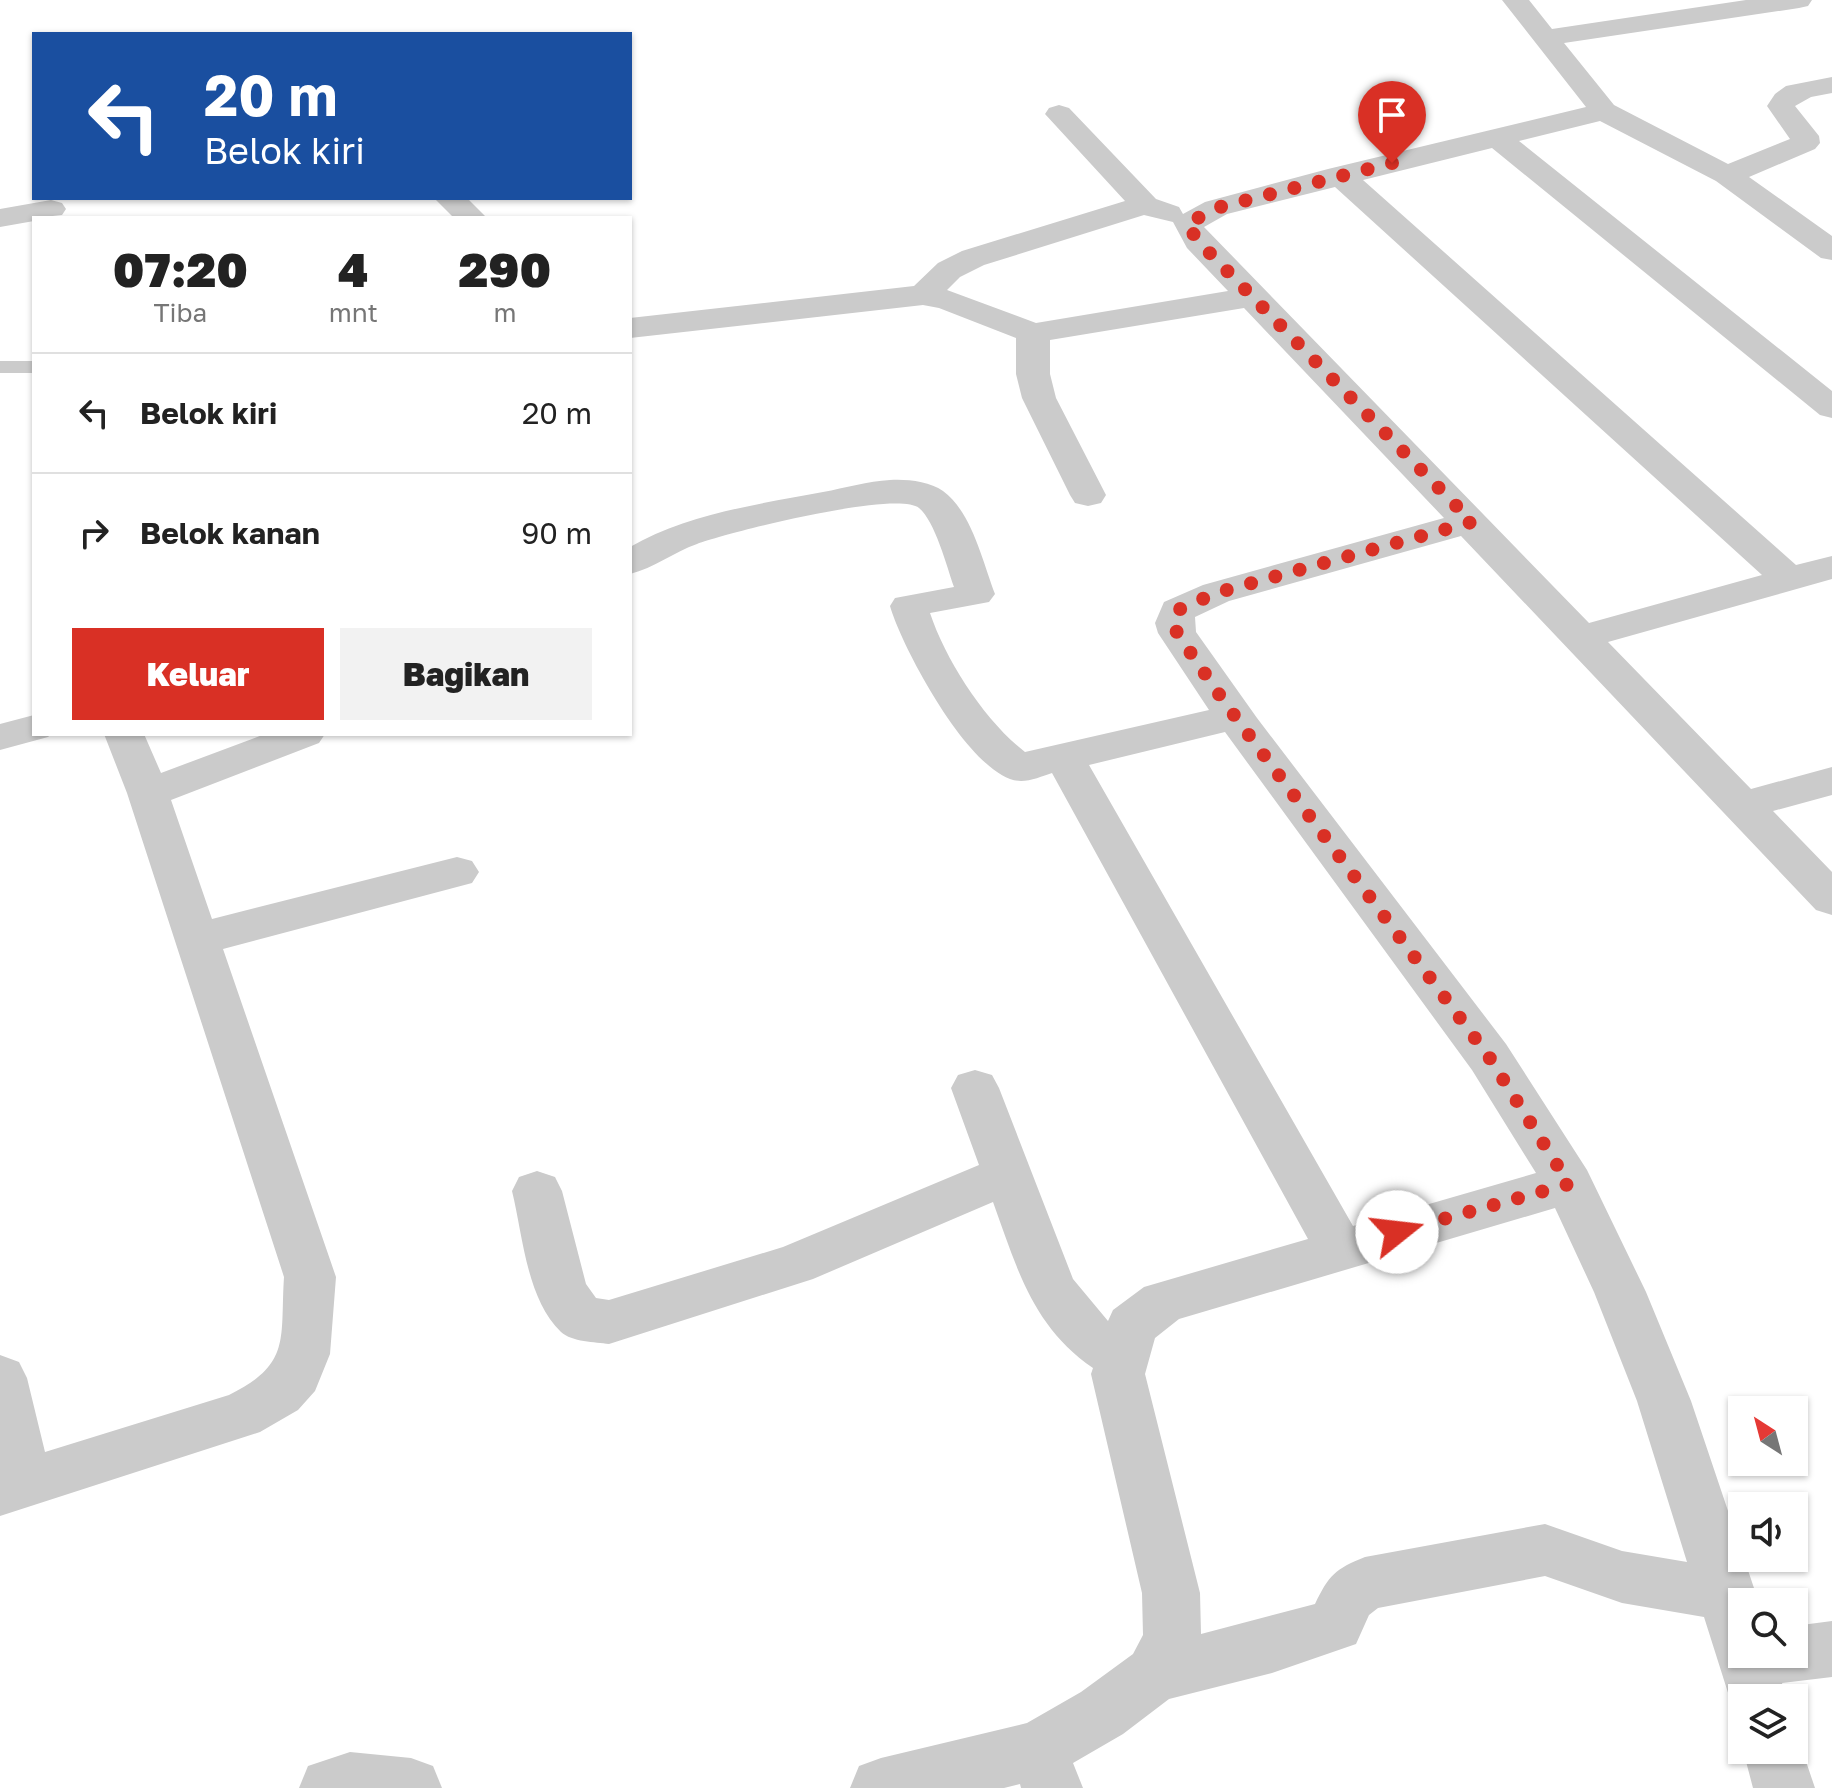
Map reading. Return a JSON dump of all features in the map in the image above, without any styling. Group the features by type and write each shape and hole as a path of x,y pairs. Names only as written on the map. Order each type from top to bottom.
{"street":[{"path":"1515,0 1604,111 1727,175 1832,251"},
{"path":"1546,38 1799,0"},
{"path":"1727,175 1805,143 1804,136 1781,106 1783,100 1791,94 1832,85"},
{"path":"1604,111 1216,208 1187,224 1191,233 1251,297 1472,522 1579,638 1832,899"},
{"path":"1059,114 1145,205 1167,213 1198,216"},
{"path":"1496,137 1832,408"},
{"path":"1339,175 1788,578"},
{"path":"451,200 470,216"},
{"path":"923,295 949,270 973,258 1019,241 1145,205"},
{"path":"0,218 52,208"},
{"path":"632,328 923,295 984,312 1033,333 1251,297"},
{"path":"1033,333 1033,374 1039,398 1088,495"},
{"path":"632,562 647,551 708,529 886,491 909,490 928,496 942,508 976,594 959,600 920,602 909,606 923,647 1008,761 1021,767 1238,716"},
{"path":"1472,522 1216,593 1178,610 1174,623 1177,633 1489,1057 1569,1184 1620,1292 1734,1588"},
{"path":"1579,638 1832,567"},
{"path":"0,737 32,729"},
{"path":"0,1378 12,1487 241,1415 268,1403 296,1375 305,1340 310,1277 148,793 125,736"},
{"path":"148,793 300,736"},
{"path":"1063,756 1339,1248"},
{"path":"1740,806 1832,781"},
{"path":"197,939 457,872"},
{"path":"975,1088 1051,1290 1088,1336 1123,1360"},
{"path":"537,1191 562,1292 581,1318 609,1322 795,1264 1007,1175"},
{"path":"1154,1674 1172,1638 1171,1593 1118,1374 1132,1326 1162,1302 1339,1248 1569,1184"},
{"path":"881,1788 1045,1769 1102,1713 1154,1674 1272,1645 1335,1625 1348,1596 1365,1584 1534,1550 1553,1550 1590,1567 1625,1578 1728,1635"},
{"path":"1808,1650 1832,1649"},
{"path":"1777,1764 1784,1788"},
{"path":"330,1788 350,1782 411,1788"}],"lane":[{"path":"0,367 32,367"}],"route":[{"path":"1392,163 1216,208 1187,224 1198,241 1472,522 1216,593 1178,610 1174,623 1177,633 1225,703 1238,716 1489,1057 1569,1184 1397,1232"}]}
